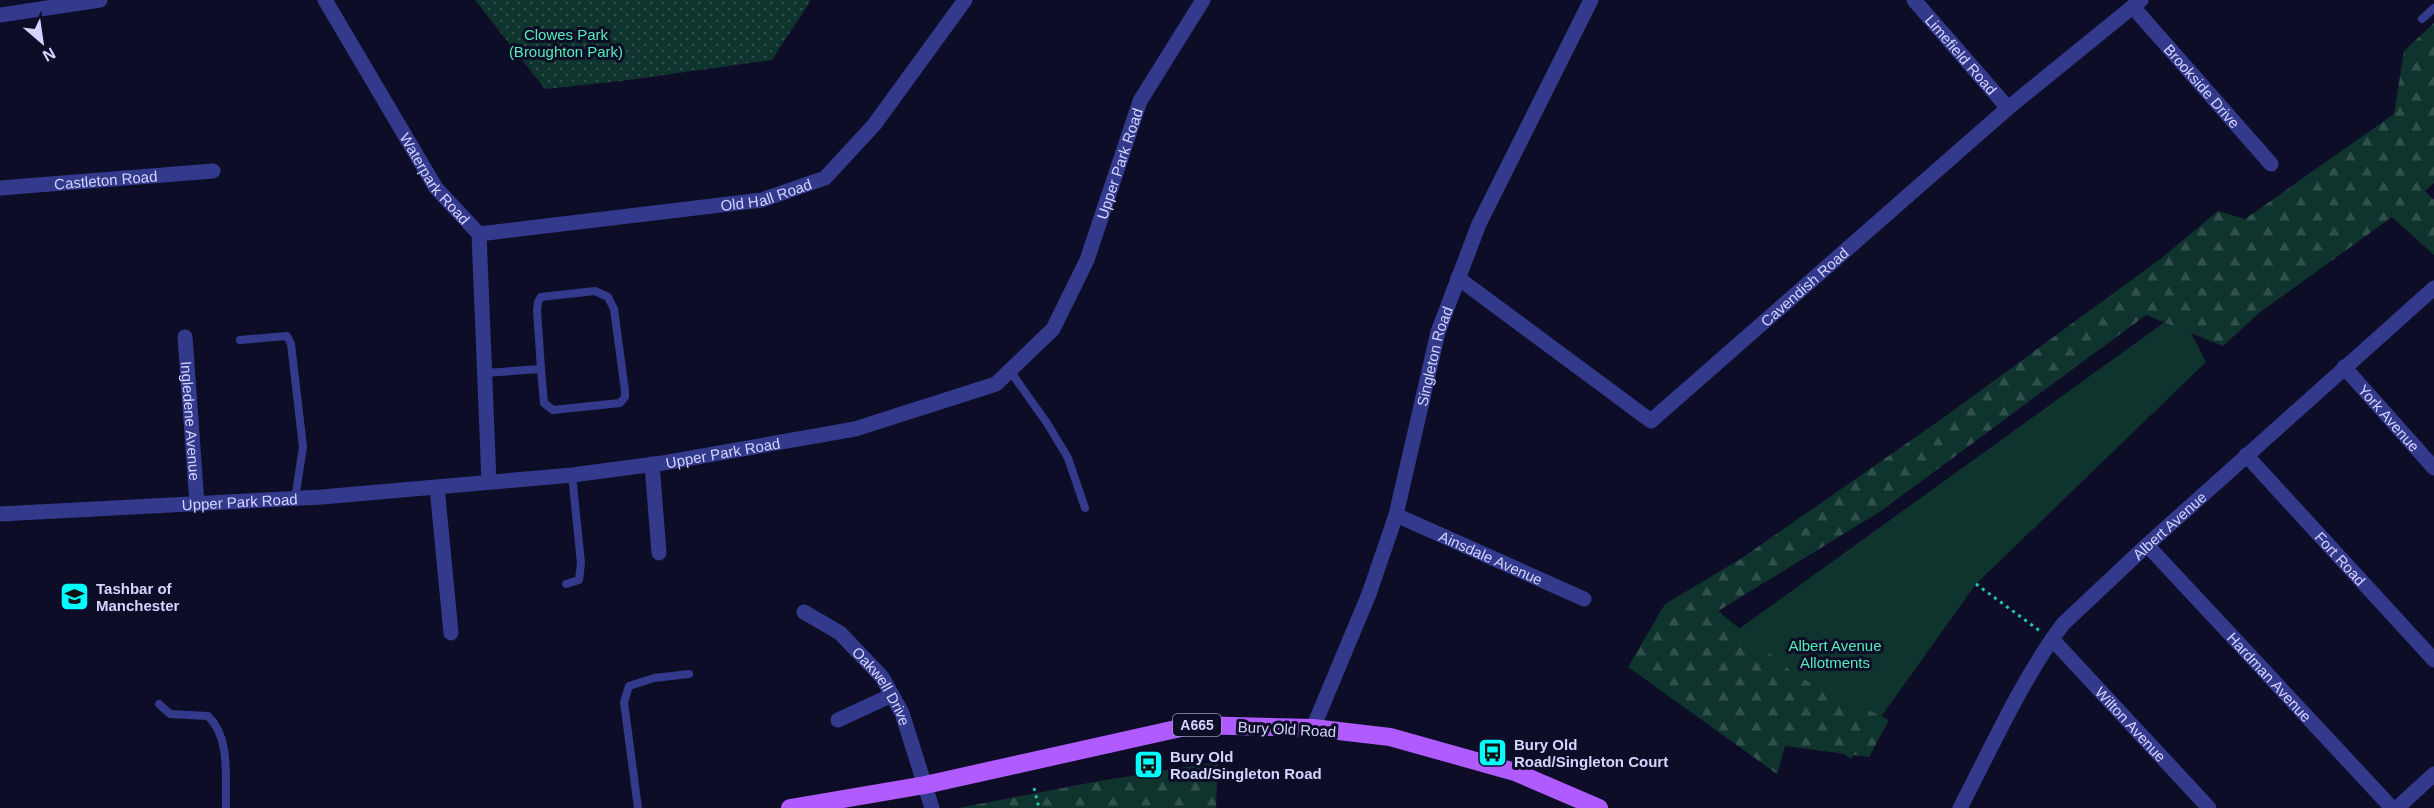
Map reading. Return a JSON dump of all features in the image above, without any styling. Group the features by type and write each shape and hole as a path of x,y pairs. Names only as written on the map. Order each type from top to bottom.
{"main road":[{"name":"Bury Old Road","path":"790,808 925,785 1194,725 1313,728 1401,740 1515,772 1599,808"}],"street":[{"path":"0,15 100,0"},
{"name":"Waterpark Road","path":"325,0 436,188 478,234 489,482"},
{"name":"Old Hall Road","path":"478,234 762,200 825,178 874,125 965,0"},
{"name":"Upper Park Road","path":"0,514 295,498 572,475 652,464 855,429 996,384 1053,329 1087,260 1140,101 1203,0"},
{"name":"Singleton Road","path":"1313,728 1369,594 1396,515 1438,332 1458,278 1479,224 1591,0"},
{"name":"Limefield Road","path":"1914,0 2008,108"},
{"name":"Cavendish Road","path":"1458,278 1651,421 2008,108 2137,4"},
{"name":"Brookside Drive","path":"2137,4 2271,164"},
{"name":"Castleton Road","path":"0,188 213,171"},
{"name":"Albert Avenue","path":"1960,808 2002,727 2052,639 2063,624 2146,545 2434,288"},
{"name":"Ingledene Avenue","path":"185,338 197,504"},
{"name":"York Avenue","path":"2344,367 2434,468"},
{"name":"Fort Road","path":"2246,455 2434,660"},
{"path":"652,464 659,553"},
{"path":"437,487 451,633"},
{"name":"Ainsdale Avenue","path":"1396,515 1584,598"},
{"name":"Hardman Avenue","path":"2146,545 2392,808"},
{"name":"Oakwell Drive","path":"804,612 840,633 882,677 902,713 932,808"},
{"name":"Wilton Avenue","path":"2052,639 2209,808"},
{"path":"838,720 892,695"},
{"path":"2397,808 2434,774"}],"lane":[{"path":"2422,19 2434,8"},
{"path":"595,291 608,297 614,309 625,391 624,400 615,404 553,410 544,403 541,369 537,310 542,297 595,291"},
{"path":"240,339 287,336 291,344 303,447 295,498"},
{"path":"485,373 541,369"},
{"path":"1010,371 1047,423 1068,458 1085,508"},
{"path":"566,584 579,580 581,562 572,475"},
{"path":"638,808 624,702 629,686 654,678 689,674"},
{"path":"159,704 170,714 208,716 216,724 225,754 226,808"}],"path":[{"path":"1976,584 2052,639"},
{"path":"1034,788 1039,808"}],"green space":[{"name":"Clowes Park (Broughton Park)","path":"475,0 811,0 772,60 545,89"},
{"path":"2434,23 2434,183 2425,191 2434,200 2434,255 2392,217 2259,313 2223,346 2146,315 1881,511 1718,611 1797,676 1889,720 1869,757 1785,746 1777,774 1628,667 1665,604 1739,560 1943,418 2163,257 2218,211 2245,219 2394,114 2404,51"},
{"name":"Albert Avenue Allotments","path":"2180,311 2206,362 1976,584 1851,759 1707,652"},
{"path":"1218,762 1216,808 958,808 1099,781"}],"place":[{"name":"Tashbar of Manchester","path":"75,597"},
{"name":"Bury Old Road/Singleton Court","path":"1493,753"},
{"name":"Bury Old Road/Singleton Road","path":"1149,765"}]}
